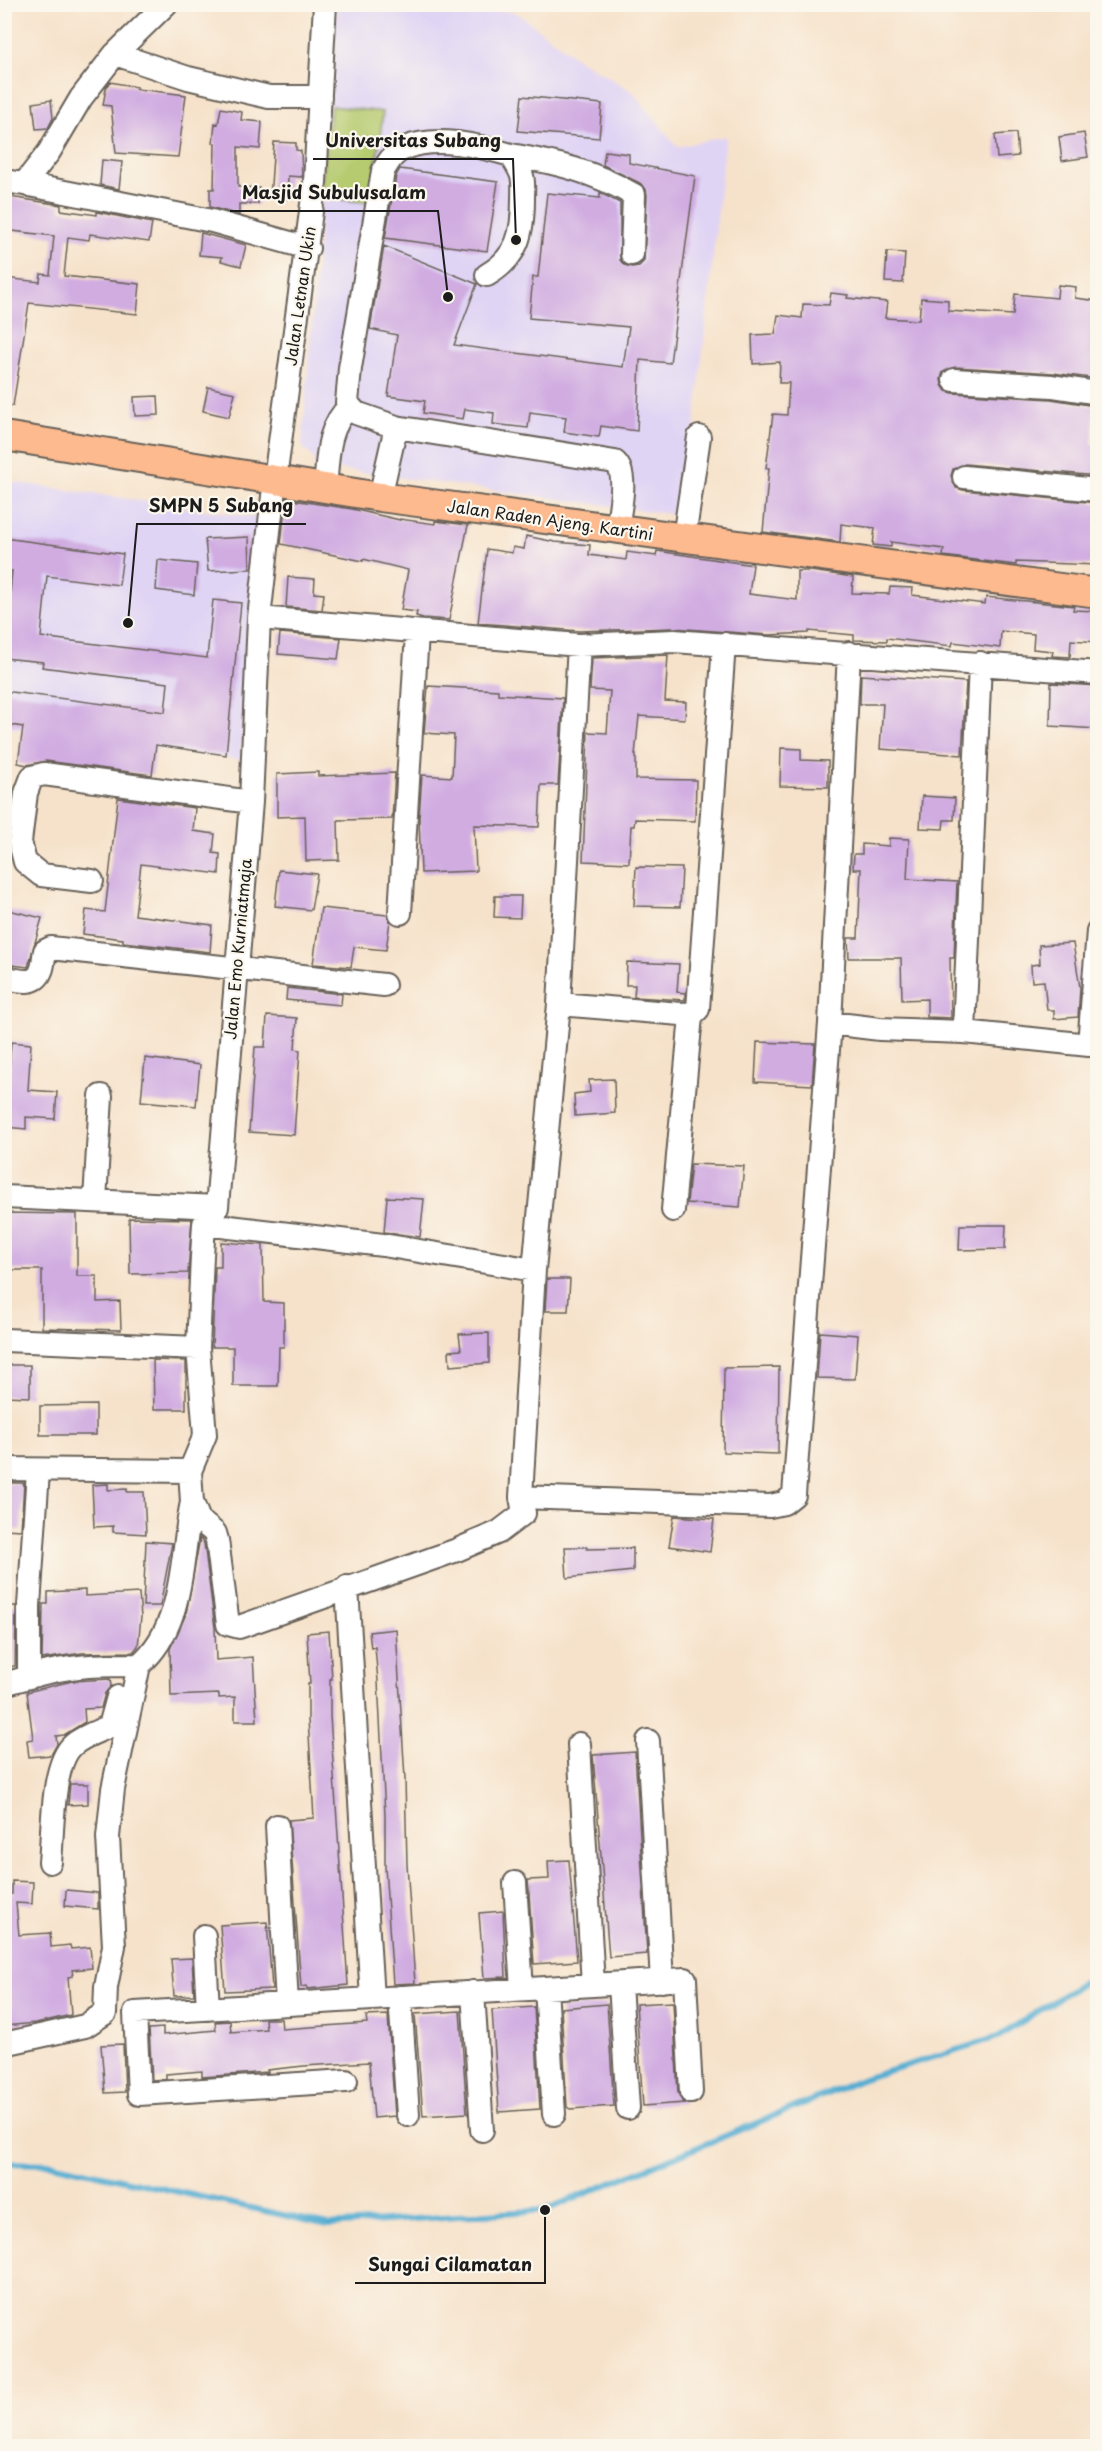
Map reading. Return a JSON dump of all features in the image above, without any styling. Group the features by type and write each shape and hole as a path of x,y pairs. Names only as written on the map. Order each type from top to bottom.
{"main road":[{"name":"Jalan Raden Ajeng. Kartini","path":"4,436 275,479 324,489 1098,593"}],"street":[{"path":"14,184 49,152 81,98 115,54 166,4"},
{"name":"Jalan Letnan Ukin","path":"275,479 308,248 315,182 325,4"},
{"path":"115,54 188,78 269,97 320,97"},
{"path":"617,529 623,476 620,466 615,462 396,427 356,413 347,403 350,368 383,171 391,157 404,148 422,143 442,142 564,165 608,180 634,195 632,254"},
{"path":"487,275 501,267 513,252 519,239 523,220 523,177 511,155"},
{"path":"14,184 212,220 308,248"},
{"path":"954,380 1052,386 1098,393"},
{"path":"324,489 329,443 336,422 350,406"},
{"path":"380,497 396,427"},
{"path":"684,538 699,437"},
{"path":"964,477 1098,490"},
{"name":"Jalan Emo Kurniatmaja","path":"190,1471 206,1435 198,1348 236,970 250,802 260,618 275,479"},
{"path":"260,618 579,645 674,641 1098,673"},
{"path":"400,913 417,633"},
{"path":"673,1210 691,1016 699,1006 724,644"},
{"path":"192,1502 199,1520 208,1530 215,1533 228,1623 239,1627 457,1550 499,1532 524,1513 521,1497 534,1270 559,1004 579,645"},
{"path":"521,1497 770,1506 784,1503 794,1495 830,1023 849,653"},
{"path":"964,1032 980,663"},
{"path":"92,881 41,875 25,862 20,842 26,793 32,777 44,774 250,802"},
{"path":"830,1023 880,1029 964,1032 1093,1045 1098,931"},
{"path":"4,977 25,982 34,979 41,972 45,951 51,948 384,985"},
{"path":"559,1004 692,1013 691,1016"},
{"path":"95,1201 101,1096"},
{"path":"4,1197 95,1201 211,1215 534,1270"},
{"path":"4,1340 198,1348"},
{"path":"4,1469 190,1471 192,1502 186,1530 180,1587 170,1620 151,1655 123,1678 110,1725 73,1745 64,1756 58,1779 50,1862"},
{"path":"29,1677 28,1606 38,1471"},
{"path":"347,1587 372,1999"},
{"path":"4,1684 57,1668 88,1665 139,1665"},
{"path":"4,2044 85,2026 105,2013 106,1987 114,1946 108,1837 113,1789 139,1665"},
{"path":"648,1741 662,1981"},
{"path":"579,1744 593,1985"},
{"path":"277,1826 287,2004"},
{"path":"515,1883 522,1989"},
{"path":"204,1936 208,2009"},
{"path":"345,2081 140,2094 135,2013 685,1979 691,2092"},
{"path":"620,1984 628,2108"},
{"path":"546,1988 554,2114"},
{"path":"473,1992 482,2130"},
{"path":"400,1997 408,2115"}],"shaded area":[{"path":"337,5 467,5 517,13 578,59 632,91 677,147 726,136 685,516 314,466 314,459 302,446"},
{"path":"5,481 260,518 240,760 5,727"}],"green space":[{"path":"331,106 383,112 372,203 320,197"}],"building":[{"path":"110,82 137,87 136,89 186,95 178,157 116,153 111,106 103,105 106,88"},
{"path":"522,96 602,104 599,138 518,131"},
{"path":"51,100 53,118 48,128 36,129 33,103"},
{"path":"221,108 242,112 241,120 262,122 260,149 238,147 238,187 259,188 258,204 239,204 239,215 210,207 210,189 214,189 215,123 218,124"},
{"path":"1016,133 1018,156 997,158 995,135"},
{"path":"1084,133 1088,157 1062,161 1059,137"},
{"path":"274,142 296,143 296,150 301,151 302,177 288,176 287,199 270,199"},
{"path":"605,151 629,154 629,163 695,176 670,363 640,360 637,431 601,426 599,437 564,432 566,417 530,412 528,428 493,424 494,413 465,409 463,419 423,413 425,401 388,396 397,335 370,329 384,246 477,284 454,345 623,367 629,327 529,318 533,277 538,277 547,193 600,198 600,193 620,203 620,260 624,265 632,267 639,266 644,261 646,189 640,183 603,165"},
{"path":"102,160 122,162 119,189 100,185"},
{"path":"400,169 498,182 487,251 385,238 396,176"},
{"path":"4,198 61,205 61,210 97,215 97,212 152,223 149,242 90,234 89,240 68,237 64,276 140,284 137,314 29,303 13,406 4,406 4,278 40,282 41,274 50,275 54,236 4,230"},
{"path":"201,233 246,245 241,266 221,261 222,257 199,255"},
{"path":"887,252 905,253 903,283 885,282"},
{"path":"1058,285 1076,287 1075,298 1098,301 1098,379 1053,373 955,367 943,372 942,385 946,391 953,393 1051,399 1095,406 1092,444 1098,444 1098,476 965,464 953,469 951,476 956,488 963,490 1098,503 1098,565 1016,562 1016,565 943,556 944,549 891,542 891,547 873,545 875,528 841,524 840,542 763,532 769,468 766,468 773,414 787,415 789,383 779,383 780,362 753,364 752,335 775,334 778,315 802,318 803,304 829,305 831,293 848,295 847,298 887,302 885,318 919,320 921,298 948,300 948,311 1013,315 1015,294 1057,298"},
{"path":"208,387 235,393 229,417 203,411"},
{"path":"158,396 159,415 135,416 134,397"},
{"path":"286,499 352,509 400,520 468,525 449,620 423,618 416,616 417,612 401,610 408,570 281,544"},
{"path":"526,536 555,542 590,545 589,555 626,560 627,552 656,556 657,551 753,565 749,594 797,600 797,571 811,571 853,577 852,593 889,594 890,587 913,588 912,595 985,604 986,597 1074,606 1073,610 1098,611 1098,642 1071,640 1070,657 1052,656 1053,651 1033,649 1034,634 1001,631 1000,648 953,642 952,646 887,638 887,641 854,640 854,635 809,631 809,633 769,635 673,628 579,631 478,623 487,549 512,553 513,547 524,549"},
{"path":"249,537 250,569 208,571 205,539"},
{"path":"4,538 123,554 119,585 47,576 41,637 207,658 213,600 241,603 226,755 156,745 152,775 46,761 27,765 18,763 23,727 4,724 4,691 165,712 168,683 42,667 43,662 4,658 12,571 4,570"},
{"path":"158,560 197,564 194,595 156,590"},
{"path":"288,577 315,579 314,593 324,594 322,610 286,607"},
{"path":"280,633 341,638 338,659 278,654"},
{"path":"668,655 665,701 686,702 685,719 639,716 635,755 636,779 696,780 695,821 635,819 634,826 631,826 629,863 583,861 588,732 607,733 610,691 590,690 592,658"},
{"path":"861,675 966,682 962,755 880,749 883,704 860,704"},
{"path":"1051,683 1098,686 1098,729 1050,726"},
{"path":"428,686 498,690 498,694 563,698 558,785 541,785 539,827 474,825 476,871 421,873 419,818 422,775 452,777 454,735 424,733"},
{"path":"781,748 801,749 801,760 828,761 828,787 780,786"},
{"path":"318,772 318,776 395,773 392,819 338,820 339,860 306,861 305,816 277,817 277,774"},
{"path":"922,796 955,798 954,820 944,820 943,829 920,828"},
{"path":"118,798 195,808 193,831 215,834 213,853 220,854 219,874 141,864 135,915 212,925 210,952 123,942 123,939 83,934 86,910 105,912"},
{"path":"889,838 909,839 907,879 957,882 954,958 950,958 951,1018 927,1017 927,999 902,1000 901,958 849,958 848,938 858,938 861,869 853,869 854,854 862,854 862,844 889,846"},
{"path":"636,867 682,868 680,907 634,906"},
{"path":"279,870 317,874 311,910 275,906"},
{"path":"495,896 521,896 520,918 494,917"},
{"path":"321,908 387,915 390,921 386,950 354,947 351,967 313,964"},
{"path":"4,909 42,918 28,967 4,964"},
{"path":"1073,943 1080,988 1078,1017 1054,1019 1054,1010 1047,1010 1044,981 1032,982 1031,965 1040,964 1039,945"},
{"path":"627,962 679,964 677,992 685,993 685,1000 634,997 635,985 626,985"},
{"path":"287,988 342,994 341,1005 286,1000"},
{"path":"267,1016 297,1018 295,1049 300,1050 294,1135 249,1132 255,1047 265,1047"},
{"path":"11,1042 31,1044 28,1090 57,1092 55,1119 26,1117 26,1129 5,1127 4,1085 8,1085"},
{"path":"757,1042 815,1044 812,1085 755,1082"},
{"path":"145,1058 200,1065 196,1106 141,1101"},
{"path":"614,1079 615,1113 575,1116 574,1094 590,1092 589,1080"},
{"path":"691,1164 744,1166 740,1207 687,1203"},
{"path":"387,1197 424,1199 420,1237 384,1232"},
{"path":"4,1213 77,1214 77,1276 97,1276 97,1302 120,1301 121,1330 42,1328 42,1270 4,1270"},
{"path":"129,1218 192,1219 188,1273 130,1274"},
{"path":"960,1225 1006,1225 1005,1249 959,1250"},
{"path":"221,1242 263,1245 264,1302 284,1303 284,1347 279,1347 278,1386 233,1386 233,1347 212,1347 215,1267 221,1267"},
{"path":"547,1279 570,1279 568,1311 545,1311"},
{"path":"820,1332 858,1335 855,1379 817,1378"},
{"path":"489,1333 489,1363 450,1366 449,1351 461,1350 459,1334"},
{"path":"153,1360 186,1361 186,1409 154,1409"},
{"path":"4,1365 30,1365 30,1397 4,1396"},
{"path":"779,1367 778,1454 723,1452 724,1368"},
{"path":"96,1405 96,1435 40,1435 40,1406"},
{"path":"4,1483 24,1483 21,1530 4,1529"},
{"path":"108,1484 108,1490 127,1489 127,1492 144,1492 146,1534 113,1532 113,1526 94,1527 92,1485"},
{"path":"674,1516 714,1519 710,1552 669,1546"},
{"path":"200,1538 204,1543 215,1628 216,1660 253,1657 257,1721 235,1721 235,1697 219,1698 219,1694 171,1696 170,1649 186,1614"},
{"path":"146,1541 172,1543 160,1606 143,1606"},
{"path":"565,1547 633,1548 633,1571 567,1578"},
{"path":"85,1590 85,1596 139,1593 141,1617 138,1646 133,1652 82,1653 42,1659 43,1604 48,1604 48,1592"},
{"path":"4,1606 16,1606 15,1666 4,1667"},
{"path":"396,1629 415,1983 393,1984 385,1867 385,1815 378,1681 375,1647 371,1648 369,1632"},
{"path":"329,1631 332,1679 330,1679 330,1716 348,1985 307,1989 307,1986 301,1987 289,1820 314,1818 308,1719 308,1684 310,1684 307,1633"},
{"path":"110,1679 111,1686 105,1693 101,1708 84,1709 85,1722 64,1735 56,1736 57,1744 51,1755 29,1757 27,1740 33,1739 27,1692 72,1681"},
{"path":"635,1752 647,1954 609,1957 593,1755"},
{"path":"70,1784 88,1784 88,1804 68,1805"},
{"path":"569,1860 577,1961 534,1964 528,1880 549,1879 548,1861"},
{"path":"12,1881 33,1882 32,1904 16,1903 19,1935 50,1933 51,1947 70,1945 71,1949 90,1947 92,1968 72,1970 73,1976 68,1977 71,2015 36,2023 4,2026 4,1894 12,1894"},
{"path":"66,1890 98,1893 98,1909 65,1906"},
{"path":"503,1911 506,1977 484,1978 479,1913"},
{"path":"267,1922 272,1989 225,1991 220,1925"},
{"path":"192,1958 194,1995 174,1996 171,1959"},
{"path":"673,2002 678,2093 684,2103 643,2106 636,2004"},
{"path":"607,2004 614,2106 570,2109 567,2107 561,2008"},
{"path":"534,2007 540,2109 499,2112 492,2010"},
{"path":"460,2011 467,2113 423,2116 415,2014"},
{"path":"388,2015 395,2116 374,2118 369,2062 304,2066 267,2070 268,2072 202,2077 202,2071 166,2074 166,2079 152,2080 149,2029 163,2028 163,2035 216,2030 215,2022 230,2021 231,2032 266,2029 265,2019 281,2019 282,2029 367,2023 366,2016"},
{"path":"123,2044 125,2092 105,2093 101,2045"}],"waterway":[{"path":"4,2163 52,2164 328,2225 545,2210 866,2078 998,2037 1098,1973"}],"place":[{"name":"Universitas Subang","path":"516,240"},
{"name":"Masjid Subulusalam","path":"448,297"},
{"name":"SMPN 5 Subang","path":"128,623"},
{"name":"Sungai Cilamatan","path":"545,2210"}]}
